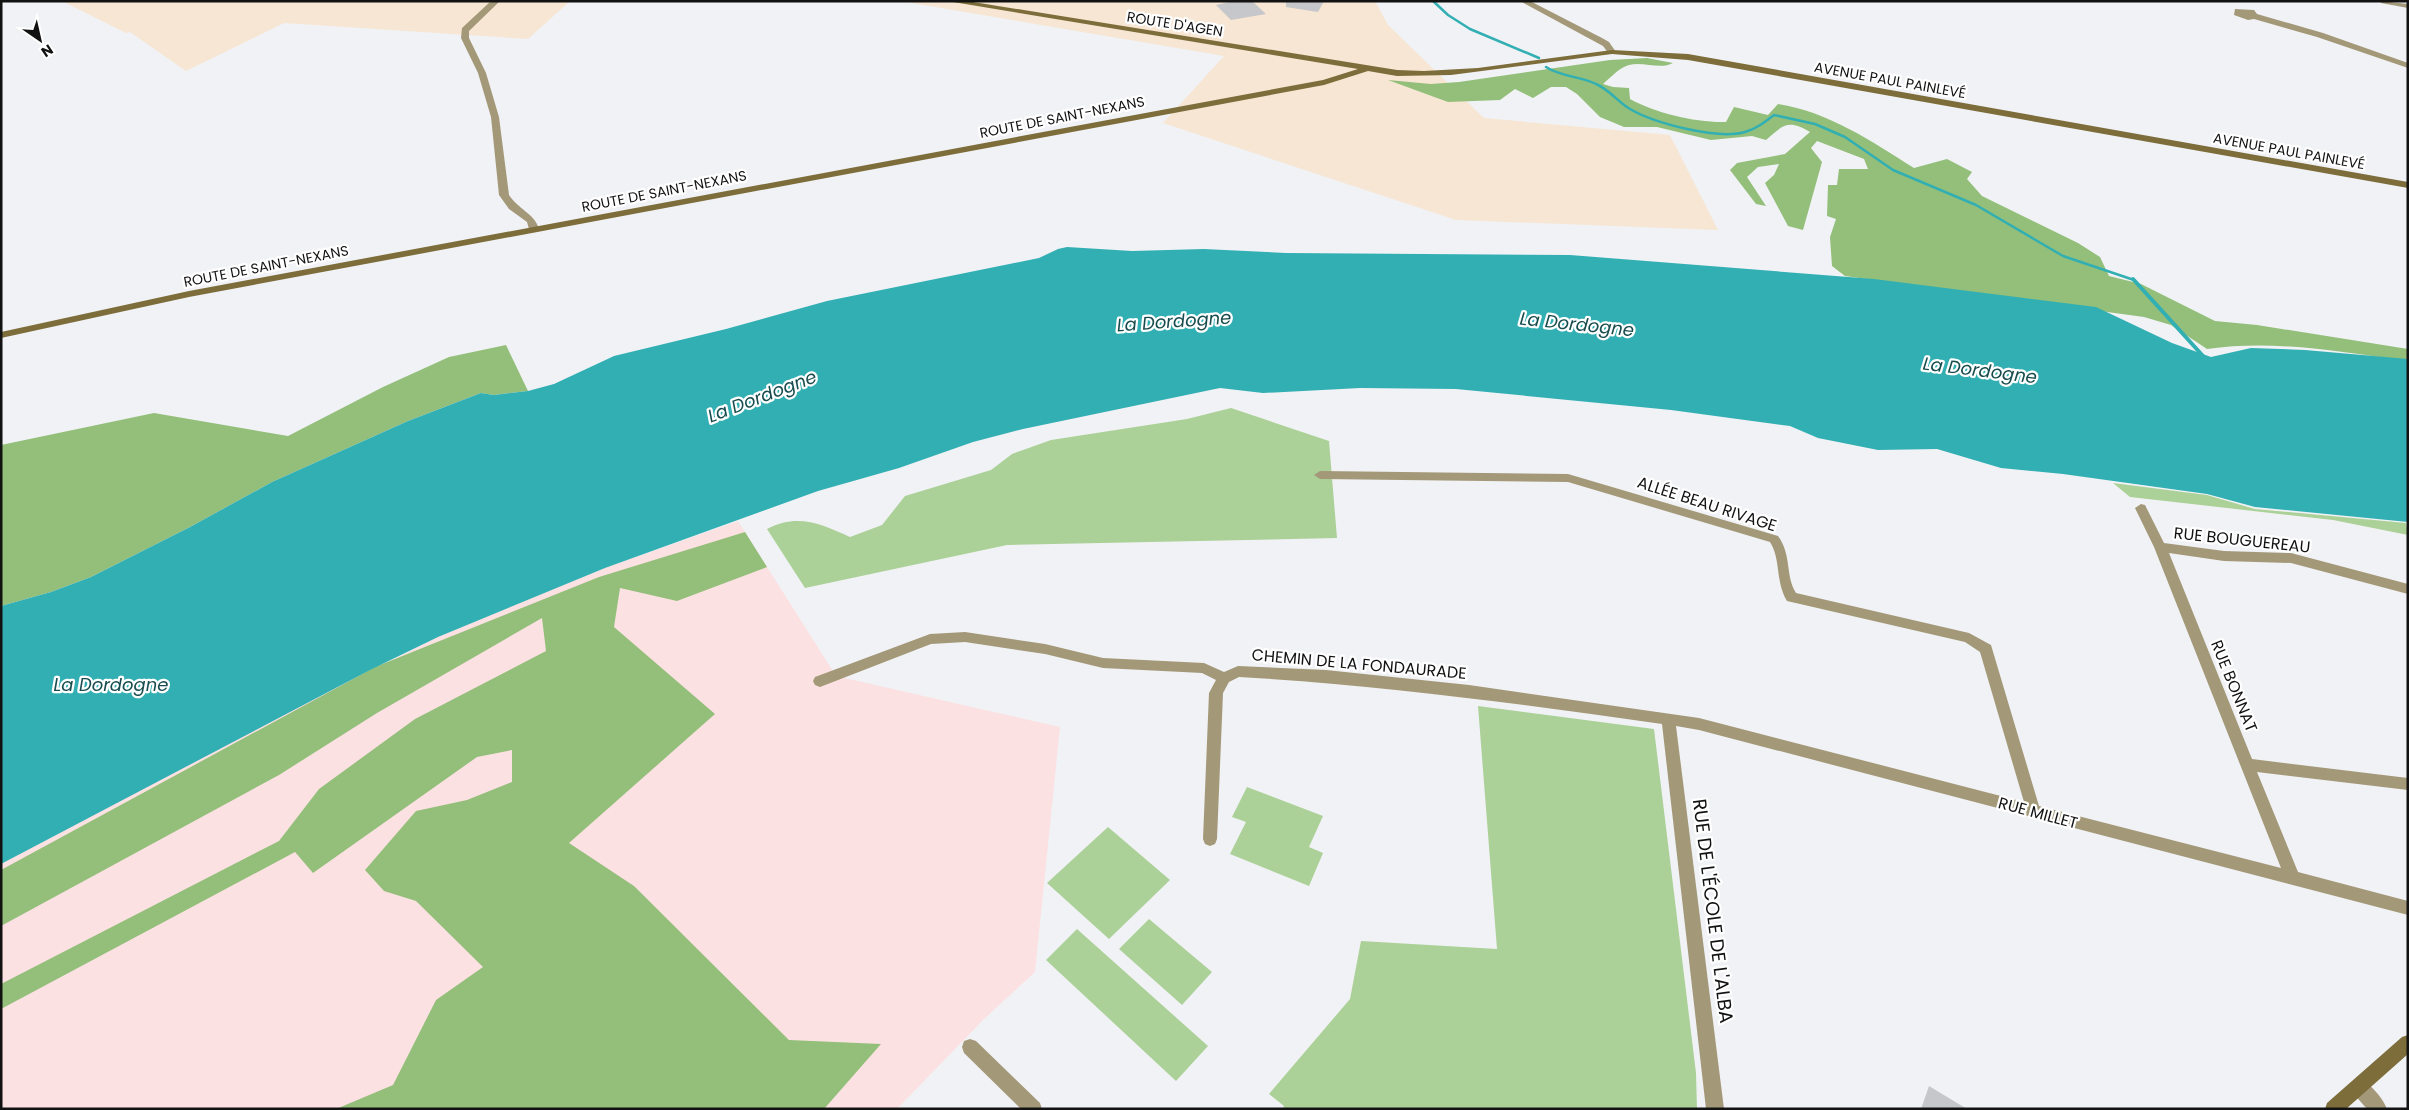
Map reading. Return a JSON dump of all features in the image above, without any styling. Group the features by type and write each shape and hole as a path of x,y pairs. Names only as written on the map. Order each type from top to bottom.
{"main road":[{"name":"ROUTE D'AGEN","path":"951,1 1361,68"},
{"name":"AVENUE PAUL PAINLEVÉ","path":"1361,68 1406,74 1445,75 1612,52 1663,54 1717,62 2408,186"},
{"path":"1326,62 1335,67 1336,77"},
{"name":"ROUTE DE SAINT-NEXANS","path":"1,335 189,294 1336,77 1361,68"},
{"path":"2333,1109 2408,1043"}],"street":[{"path":"496,1 464,30 465,38 482,73 495,117 504,195 512,207 532,221 534,229"},
{"path":"1524,1 1606,44 1612,52"},
{"path":"2384,1 2408,6"},
{"path":"2254,16 2320,35 2408,66"},
{"name":"ALLÉE BEAU RIVAGE","path":"1320,475 1568,478 1774,539 1781,546 1786,590 1792,596 1969,638 1986,648 2034,812"},
{"name":"RUE BONNAT","path":"2141,508 2160,547 2292,877"},
{"name":"RUE BOUGUEREAU","path":"2160,547 2224,556 2291,558 2408,589"},
{"path":"820,681 930,639 965,637 1045,649 1103,663 1204,668 1224,678 1216,693 1210,839"},
{"name":"CHEMIN DE LA FONDAURADE","path":"1224,678 1238,671 1326,676 1469,691 1668,718"},
{"name":"RUE MILLET","path":"1668,718 1699,724 2408,908"},
{"name":"RUE DE L'ÉCOLE DE L'ALBA","path":"1668,718 1715,1109"},
{"path":"2248,765 2408,784"},
{"path":"970,1046 1034,1109"},
{"path":"2359,1087 2379,1109"}],"shaded area":[{"path":"62,1 570,1 528,39 284,23 186,71 130,32 126,33"},
{"path":"900,1 1375,1 1388,25 1484,118 1670,135 1718,230 1456,220 1163,123 1224,56"},
{"path":"738,521 836,676 1060,727 1035,972 984,1019 897,1109 1,1109 1,864 273,720 438,637 605,568"}],"green space":[{"path":"1647,58 1673,63 1663,66 1629,65 1619,70 1603,84 1629,88 1630,99 1651,109 1702,121 1726,122 1734,107 1768,115 1778,104 1797,108 1849,129 1914,168 1947,159 1972,172 1967,179 1982,196 2078,243 2100,257 2109,276 2141,284 2215,321 2257,325 2408,349 2408,361 2282,346 2232,346 2207,349 2171,325 2144,317 1845,276 1832,266 1830,237 1836,219 1827,216 1828,185 1837,185 1839,169 1868,169 1864,159 1817,141 1811,148 1822,162 1803,230 1788,226 1765,183 1774,175 1779,164 1758,167 1747,177 1766,206 1756,204 1730,170 1737,163 1785,154 1810,132 1802,128 1791,125 1782,127 1766,140 1752,136 1711,140 1657,127 1624,127 1600,117 1577,94 1566,87 1551,87 1533,98 1515,89 1500,100 1448,102 1388,80 1431,84 1459,82 1610,60"},
{"path":"506,345 528,391 494,395 481,393 408,421 272,482 190,527 91,577 51,592 1,606 1,445 154,413 288,436 383,387 449,357"},
{"path":"1231,408 1329,441 1337,538 1007,545 805,588 767,529 778,524 799,521 829,528 850,537 882,525 905,496 991,470 1012,454 1051,440 1187,419"},
{"path":"2113,483 2207,495 2255,509 2406,523 2408,535 2333,520 2130,497"},
{"path":"745,532 767,567 677,601 620,588 614,627 715,714 569,843 634,886 789,1040 881,1044 824,1109 336,1109 393,1085 436,1000 483,967 416,901 384,891 365,870 416,811 467,800 512,782 512,750 477,757 313,873 295,852 1,1009 1,984 279,841 319,789 415,719 546,651 542,618 377,713 279,775 1,926 1,870 375,667 599,577"},
{"path":"1478,706 1654,729 1696,1073 1697,1109 1283,1109 1284,1106 1269,1094 1350,999 1361,941 1497,949"},
{"path":"1247,787 1323,816 1309,847 1323,853 1309,886 1230,854 1246,822 1232,817"},
{"path":"1108,827 1170,880 1109,939 1047,883"},
{"path":"1149,919 1212,972 1182,1005 1119,949"},
{"path":"1077,929 1208,1046 1176,1081 1046,960"}],"water":[{"name":"La Dordogne","path":"1067,247 1132,251 1204,249 1286,253 1570,255 1874,279 2096,307 2172,343 2211,357 2251,348 2305,350 2408,359 2408,522 2255,507 2207,494 2063,474 2001,468 1937,449 1878,450 1818,438 1790,426 1671,410 1456,389 1360,388 1263,393 1220,388 1023,429 973,442 899,468 818,491 605,568 438,637 370,670 1,864 1,606 51,592 91,577 190,527 272,482 408,421 481,393 494,395 528,391 554,384 614,356 726,329 827,301 1039,258"}],"building":[{"path":"1234,1 1252,1 1266,14 1231,20 1216,5"},
{"path":"1286,1 1324,1 1318,12 1286,7"},
{"path":"1929,1086 1967,1109 1921,1109"}],"waterway":[{"path":"1433,1 1448,15 1470,29 1539,58"},
{"path":"1546,67 1558,73 1596,84 1606,89 1630,109 1654,120 1686,129 1733,134 1753,129 1774,115 1815,124 1845,137 1893,170 1976,205 2063,256 2134,280"},
{"path":"2134,280 2203,356"}]}
